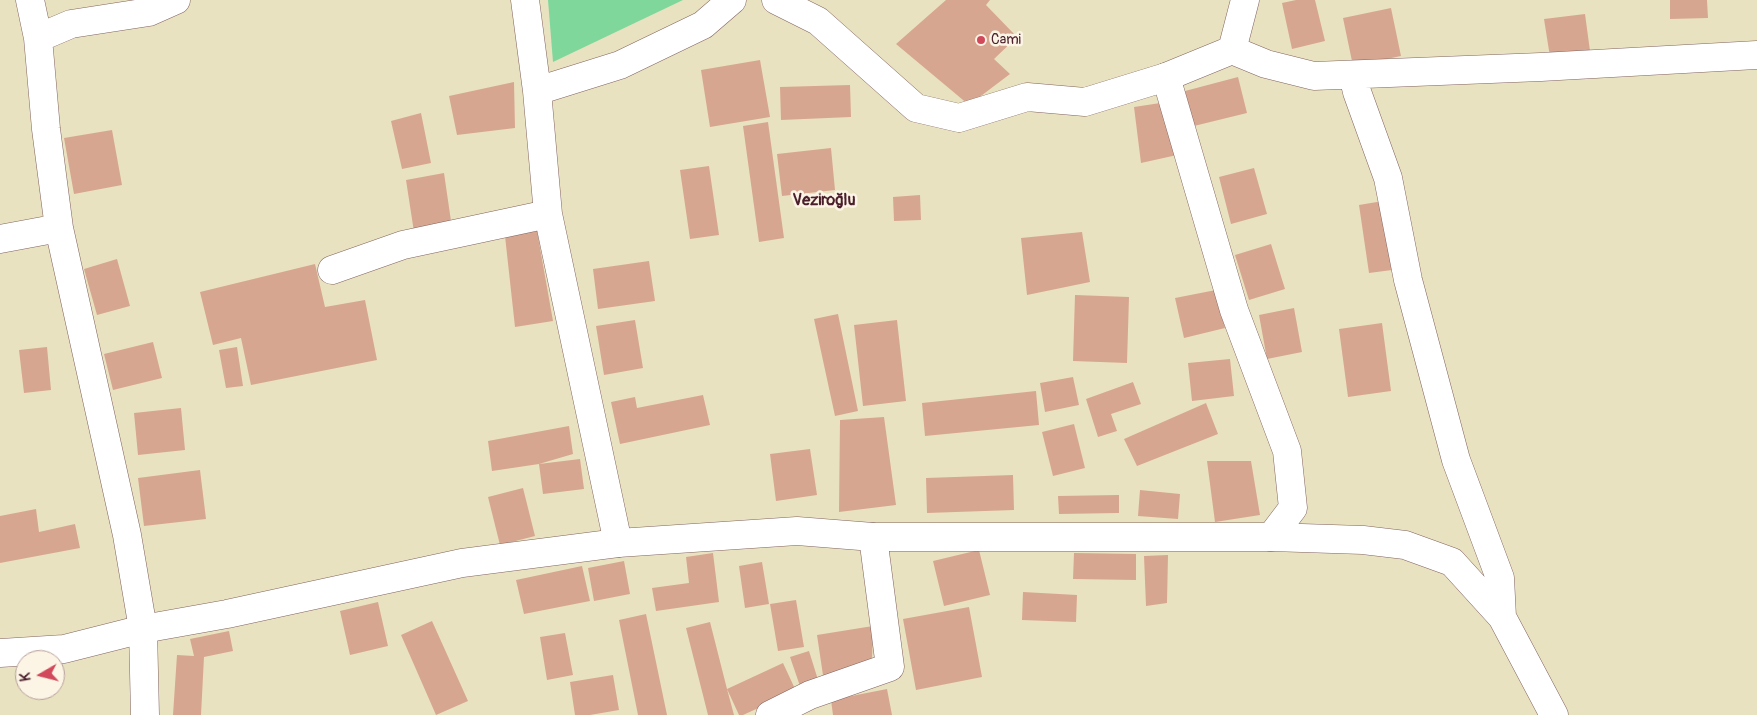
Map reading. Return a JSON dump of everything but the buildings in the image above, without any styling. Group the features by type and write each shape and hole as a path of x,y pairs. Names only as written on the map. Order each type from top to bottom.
{"street":[{"path":"30,0 38,38 46,129 59,228 127,535 143,629 145,715"},
{"path":"38,38 71,24 149,12 176,0"},
{"path":"525,0 537,91 548,214 618,543"},
{"path":"537,91 620,65 703,25 732,0"},
{"path":"776,0 818,21 916,108 959,118 1026,97 1085,102 1166,77 1232,50 1266,64 1314,76 1541,67 1757,55"},
{"path":"1232,50 1245,0"},
{"path":"1353,75 1357,92 1388,178 1408,280 1456,460 1500,578 1502,617"},
{"path":"1166,77 1234,310 1287,451 1293,508 1270,537"},
{"path":"332,270 403,245 548,214"},
{"path":"0,239 59,228"},
{"path":"0,653 64,649 143,629 227,614 462,563 618,543 797,532 874,537 1270,537 1363,540 1405,545 1452,562 1502,617 1554,715"},
{"path":"770,715 810,695 890,667 874,537"}],"green space":[{"path":"548,0 683,0 553,62"}],"place":[{"name":"Cami","path":"981,40"}],"district":[{"name":"Veziroğlu","path":"824,201"}]}
